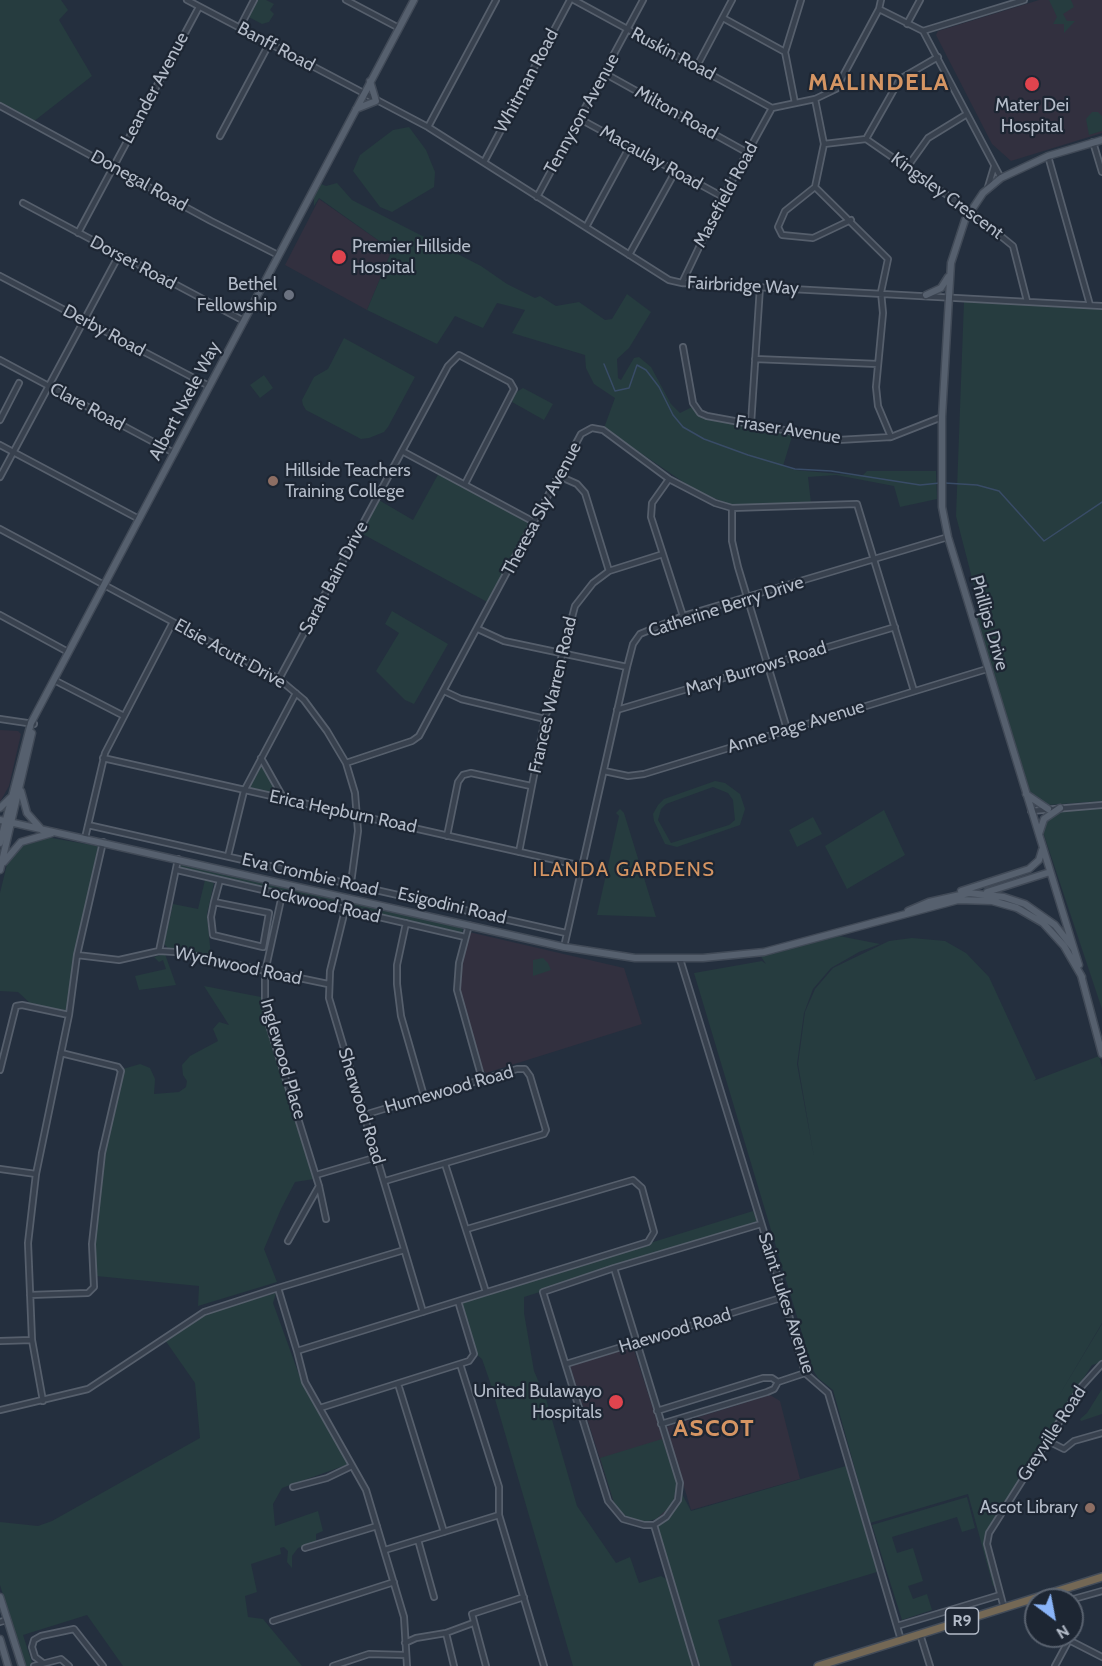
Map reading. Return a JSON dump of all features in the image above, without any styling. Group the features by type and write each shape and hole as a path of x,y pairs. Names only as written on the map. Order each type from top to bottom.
{"highway":[{"name":"R9","path":"1073,1588 1102,1577"},
{"name":"R9","path":"820,1666 1004,1608 1024,1604"}],"main road":[{"name":"Albert Nxele Way","path":"0,843 33,723 54,680 414,0"},
{"path":"356,109 376,101 370,81"},
{"name":"Phillips Drive","path":"1074,949 948,537 942,494 942,417 953,248 970,210 988,187 1000,178 1048,156 1102,140"},
{"path":"926,295 941,288 950,274"},
{"name":"Albert Nxele Way","path":"0,869 6,822 20,787 33,723"},
{"path":"20,787 27,813 42,830"},
{"path":"0,808 13,794"},
{"path":"1026,794 1048,809"},
{"path":"1039,835 1044,819 1060,808"},
{"name":"Esigodini Road","path":"6,822 564,947 616,956 680,959 736,956 780,949 900,915 968,899 1006,904 1033,916 1055,935 1082,977"},
{"path":"0,869 9,854 21,842 56,832"},
{"path":"929,902 1029,869 1039,860 1042,847"},
{"path":"968,899 1050,873"},
{"name":"Esigodini Road","path":"900,915 929,902 969,893 1004,897 1032,908 1055,925 1074,949 1096,1023 1102,1054"},
{"name":"Esigodini Road","path":"1096,1023 1102,1035"},
{"path":"0,1597 3,1621 22,1666"},
{"path":"0,1639 8,1666"}],"street":[{"name":"Banff Road","path":"187,0 364,94"},
{"path":"240,27 254,0"},
{"path":"346,0 399,28"},
{"path":"428,127 496,0"},
{"name":"Ruskin Road","path":"572,0 772,108"},
{"name":"Whitman Road","path":"484,162 572,0"},
{"name":"Tennyson Avenue","path":"537,197 643,0"},
{"path":"697,66 732,0"},
{"path":"795,103 784,52 801,0"},
{"path":"772,108 815,99 833,92 879,9 881,0"},
{"path":"907,24 920,0"},
{"path":"923,31 1024,0"},
{"name":"Leander Avenue","path":"78,233 199,7"},
{"path":"879,9 923,31 1000,178"},
{"path":"723,18 784,52"},
{"path":"220,136 269,44"},
{"path":"824,144 866,139 900,79 938,57"},
{"name":"Milton Road","path":"604,74 748,153"},
{"name":"Fairbridge Way","path":"364,94 428,127 661,276 682,283 881,292 1102,306"},
{"path":"815,99 824,144 815,187 785,211 778,227 782,235 813,238 851,220"},
{"name":"Donegal Road","path":"0,106 278,255"},
{"name":"Masefield Road","path":"682,283 723,197 772,108"},
{"path":"908,166 928,138 967,114"},
{"name":"Macaulay Road","path":"580,118 723,197"},
{"name":"Kingsley Crescent","path":"866,139 970,210 1012,246 1028,301"},
{"path":"1093,142 1102,172"},
{"path":"586,227 630,146"},
{"path":"1048,156 1090,305"},
{"path":"988,187 994,166"},
{"path":"629,255 675,172"},
{"path":"815,187 888,259 881,292 883,305 876,396 891,437"},
{"name":"Dorset Road","path":"23,203 244,321"},
{"path":"0,477 119,255"},
{"name":"Derby Road","path":"0,276 209,386"},
{"path":"751,424 760,287"},
{"name":"Fraser Avenue","path":"683,347 696,409 707,416 838,440 891,437 942,417"},
{"name":"Sarah Bain Drive","path":"279,679 448,366 456,356 462,356 510,382 514,389 465,484"},
{"path":"755,359 878,364"},
{"name":"Clare Road","path":"0,360 174,453"},
{"path":"0,420 19,383"},
{"path":"0,406 6,409"},
{"name":"Theresa Sly Avenue","path":"346,763 415,739 478,629 581,434 592,428 603,430 669,479 715,503 732,508 856,503 875,561"},
{"path":"0,445 139,519"},
{"path":"402,451 534,522"},
{"path":"559,476 577,484 585,494 609,571"},
{"path":"669,479 651,508 653,526 683,616"},
{"path":"732,508 734,552 787,729"},
{"name":"Elsie Acutt Drive","path":"0,529 279,679 315,712 346,763 355,793 358,814 357,848 351,883"},
{"name":"Catherine Berry Drive","path":"564,947 627,667 633,644 640,634 683,616 875,561 948,537"},
{"name":"Frances Warren Road","path":"519,852 545,719 575,606 593,583 609,571 663,554"},
{"path":"875,561 914,691"},
{"path":"0,615 68,652"},
{"path":"85,838 103,758 172,622"},
{"name":"Mary Burrows Road","path":"617,710 895,627"},
{"path":"478,629 504,641 627,667"},
{"name":"Anne Page Avenue","path":"604,771 628,776 644,774 987,669"},
{"path":"54,680 124,716"},
{"path":"444,691 461,699 545,719"},
{"path":"228,856 244,791 296,693"},
{"path":"0,719 33,723"},
{"name":"Erica Hepburn Road","path":"103,758 244,791 358,814 582,867"},
{"path":"261,758 284,799"},
{"path":"447,836 458,782 463,775 471,773 531,786"},
{"path":"1032,811 1102,805"},
{"name":"Eva Crombie Road","path":"88,825 566,933"},
{"path":"43,1401 32,1340 28,1243 36,1174 69,1015 76,955 103,842"},
{"path":"159,951 178,859"},
{"name":"Lockwood Road","path":"177,870 465,937"},
{"path":"214,902 269,913 263,947 213,935 211,917 214,902 220,880"},
{"name":"Inglewood Place","path":"282,895 265,972 264,992 269,1025 316,1175 326,1219"},
{"name":"Sherwood Road","path":"348,898 328,984 333,1013 423,1312"},
{"path":"406,923 397,965 397,984 401,1016 424,1096"},
{"path":"469,925 456,978 457,990 482,1078"},
{"name":"Wychwood Road","path":"76,955 124,960 159,951 328,984"},
{"name":"Saint Lukes Avenue","path":"680,959 784,1297 805,1373 828,1394 901,1640"},
{"path":"0,1070 16,1006 22,1005 69,1015"},
{"path":"30,1295 88,1293 94,1287 92,1244 102,1153 121,1071 118,1067 61,1053"},
{"name":"Humewood Road","path":"364,1115 482,1078 525,1069 530,1076 546,1130 544,1134 445,1164"},
{"path":"316,1175 377,1156"},
{"path":"385,1181 445,1164 486,1292"},
{"path":"0,1169 36,1174"},
{"path":"297,1351 648,1242 654,1232 642,1188 638,1182 631,1180 467,1229"},
{"path":"288,1241 319,1186"},
{"path":"614,1268 680,1483 680,1492 672,1510 654,1525 644,1525 623,1519 608,1501 544,1290 614,1268 761,1224"},
{"path":"0,1410 43,1401 94,1386 204,1312 404,1250"},
{"path":"278,1288 305,1382 366,1490 404,1617 407,1666"},
{"name":"Haewood Road","path":"566,1364 784,1297"},
{"path":"320,1408 469,1361 474,1353 458,1301"},
{"path":"0,1341 32,1340"},
{"path":"460,1365 499,1487 499,1515 544,1666"},
{"name":"Greyville Road","path":"1004,1608 987,1538 1046,1440 1093,1372 1102,1365"},
{"path":"661,1424 767,1392 774,1389 778,1382 805,1373"},
{"path":"657,1411 763,1378 772,1378 778,1382"},
{"path":"398,1384 444,1532"},
{"path":"1046,1440 1064,1449 1074,1441 1102,1432"},
{"path":"293,1487 327,1478 352,1466"},
{"path":"385,1550 499,1515"},
{"path":"654,1525 696,1666"},
{"path":"305,1548 377,1526"},
{"path":"418,1540 434,1597"},
{"path":"273,1621 394,1582"},
{"path":"1084,1596 1102,1591"},
{"path":"897,1626 1000,1595"},
{"path":"486,1666 472,1616 476,1612 524,1598"},
{"path":"405,1643 416,1638 446,1634 473,1623"},
{"path":"43,1663 35,1658 32,1647 34,1640 41,1636 74,1629 103,1666"},
{"path":"446,1634 454,1666"},
{"path":"920,1634 930,1666"},
{"path":"405,1636 416,1638"},
{"path":"1055,1666 1065,1648"},
{"path":"1084,1648 1102,1658"},
{"path":"333,1666 369,1654 406,1655"},
{"path":"34,1666 61,1659 69,1666"}],"shaded area":[{"name":"Mater Dei Hospital","path":"1039,0 1102,0 1102,133 1011,161 992,144 936,35 938,31"},
{"name":"Premier Hillside Hospital","path":"319,199 392,250 367,310 285,265"},
{"path":"0,730 18,731 21,734 9,786 0,802"},
{"path":"469,932 624,968 642,1024 486,1073 482,1069 459,990 461,963"},
{"name":"United Bulawayo Hospitals","path":"633,1347 677,1482 677,1494 666,1514 645,1522 629,1519 615,1506 570,1366"},
{"path":"770,1395 780,1401 800,1479 691,1510 666,1427"}],"green space":[{"path":"0,0 61,0 68,10 59,20 92,76 33,122 0,103"},
{"path":"256,0 266,0 274,4 270,10 274,14 269,22 262,24 247,16"},
{"path":"1049,0 1071,0 1074,7 1063,14 1067,21 1075,21 1064,33 1064,24 1053,24 1057,17"},
{"path":"1092,112 1098,112 1102,116 1102,131 1089,135 1086,119"},
{"path":"409,127 426,150 435,172 434,187 392,212 380,207 353,171 360,155 393,130"},
{"path":"337,183 352,200 481,266 507,284 535,298 540,296 556,306 579,302 605,320 612,319 627,294 651,312 629,348 617,359 618,378 621,380 634,358 639,357 651,367 671,404 680,413 694,406 700,414 793,433 783,466 795,470 862,476 867,471 936,471 937,499 900,507 894,486 836,475 808,477 811,503 733,506 695,490 604,428 615,398 594,384 586,368 585,355 512,333 525,310 497,303 483,328 455,316 437,344 367,310 392,250 319,198 314,206 314,197 321,184 326,186"},
{"path":"964,301 1102,308 1102,801 1048,805 1031,794 974,612 981,613 956,516"},
{"path":"344,338 415,377 388,427 384,432 369,438 361,439 306,410 303,405 302,400 314,377 328,369"},
{"path":"264,375 273,388 260,398 250,385"},
{"path":"523,388 553,404 544,420 512,402 515,393"},
{"path":"440,471 529,520 529,527 489,603 359,532 377,499 413,520"},
{"path":"392,611 448,644 414,704 405,700 376,671 399,633 385,624"},
{"path":"261,760 281,797 245,790"},
{"path":"715,781 725,783 740,794 745,809 740,825 677,847 665,844 654,821 653,814 664,799","holes":["713,787 728,793 733,800 735,820 729,825 671,843 658,820 661,809 666,804"]},
{"path":"1102,807 1102,1009 1043,832 1047,819 1064,810"},
{"path":"620,809 624,813 656,917 597,915 619,816 616,813"},
{"path":"884,810 905,855 847,889 825,846"},
{"path":"813,817 822,834 797,847 789,830"},
{"path":"46,837 98,846 66,1011 30,1003 18,992 0,991 0,893 8,860 23,844"},
{"path":"181,863 341,900 340,906 180,869"},
{"path":"205,880 214,883 207,914 211,957 168,948 164,944 173,904 198,909"},
{"path":"349,902 463,928 462,933 348,908"},
{"path":"839,936 880,944 859,952 831,968 813,989 804,1013 797,1064 814,1157 798,1064 805,1012 815,989 833,968 889,941 912,938 945,941 966,953 989,977 1036,1079 1033,1081 1099,1056 1102,1067 1102,1323 1057,1399 1102,1324 1102,1362 1092,1365 987,1530 986,1545 996,1586 993,1586 968,1494 870,1523 833,1390 818,1378 813,1370 694,973 762,961 766,964 760,955"},
{"path":"165,954 176,985 139,990 135,976 166,969 163,960 159,962 154,957"},
{"path":"543,958 551,970 533,976 533,960"},
{"path":"204,986 261,997 314,1179 295,1182 264,1249 277,1282 198,1306 199,1286 96,1276 94,1244 105,1153 123,1069 140,1064 150,1068 155,1079 154,1094 179,1092 186,1087 187,1081 183,1075 182,1065 190,1056 218,1041 213,1029 219,1022 229,1025"},
{"path":"753,1211 758,1224 524,1297 524,1313 534,1371 546,1399 577,1506 616,1563 630,1557 639,1583 661,1576 668,1580 694,1666 573,1666 490,1382 482,1359 475,1353 460,1302"},
{"path":"276,1293 273,1303 302,1383 349,1464 282,1488 273,1504 275,1526 318,1511 323,1531 316,1534 316,1541 298,1548 292,1556 292,1568 287,1562 288,1551 284,1547 280,1548 281,1554 251,1564 257,1592 245,1596 248,1617 263,1619 302,1666 123,1666 87,1615 23,1635 33,1666 25,1666 0,1585 0,1522 38,1526 52,1521 200,1438 195,1383 165,1340 207,1313"},
{"path":"1102,1389 1102,1414 1081,1421 1080,1419 1087,1413"},
{"path":"662,1439 677,1482 673,1504 656,1519 645,1522 629,1519 615,1506 600,1458"},
{"path":"846,1466 877,1572 718,1620 732,1666 697,1666 657,1524 667,1518 681,1492 691,1511"},
{"path":"967,1497 975,1528 962,1532 957,1517 892,1537 897,1553 913,1548 923,1581 908,1586 913,1599 927,1594 932,1610 902,1620 872,1525"}],"waterway":[{"path":"604,364 615,391 629,388 637,365 646,370 659,387 673,415 683,427 704,439 748,455 795,469 831,471 920,485 940,483"},
{"path":"945,483 977,485 999,491 1044,541 1102,502"}],"place":[{"name":"Mater Dei Hospital","path":"1032,84"},
{"name":"Premier Hillside Hospital","path":"339,257"},
{"name":"Bethel Fellowship","path":"289,295"},
{"name":"Hillside Teachers Training College","path":"273,481"},
{"name":"United Bulawayo Hospitals","path":"616,1402"},
{"name":"Ascot Library","path":"1090,1508"}],"district":[{"name":"MALINDELA","path":"879,83"},
{"name":"ILANDA GARDENS","path":"624,870"},
{"name":"ASCOT","path":"714,1429"}]}
